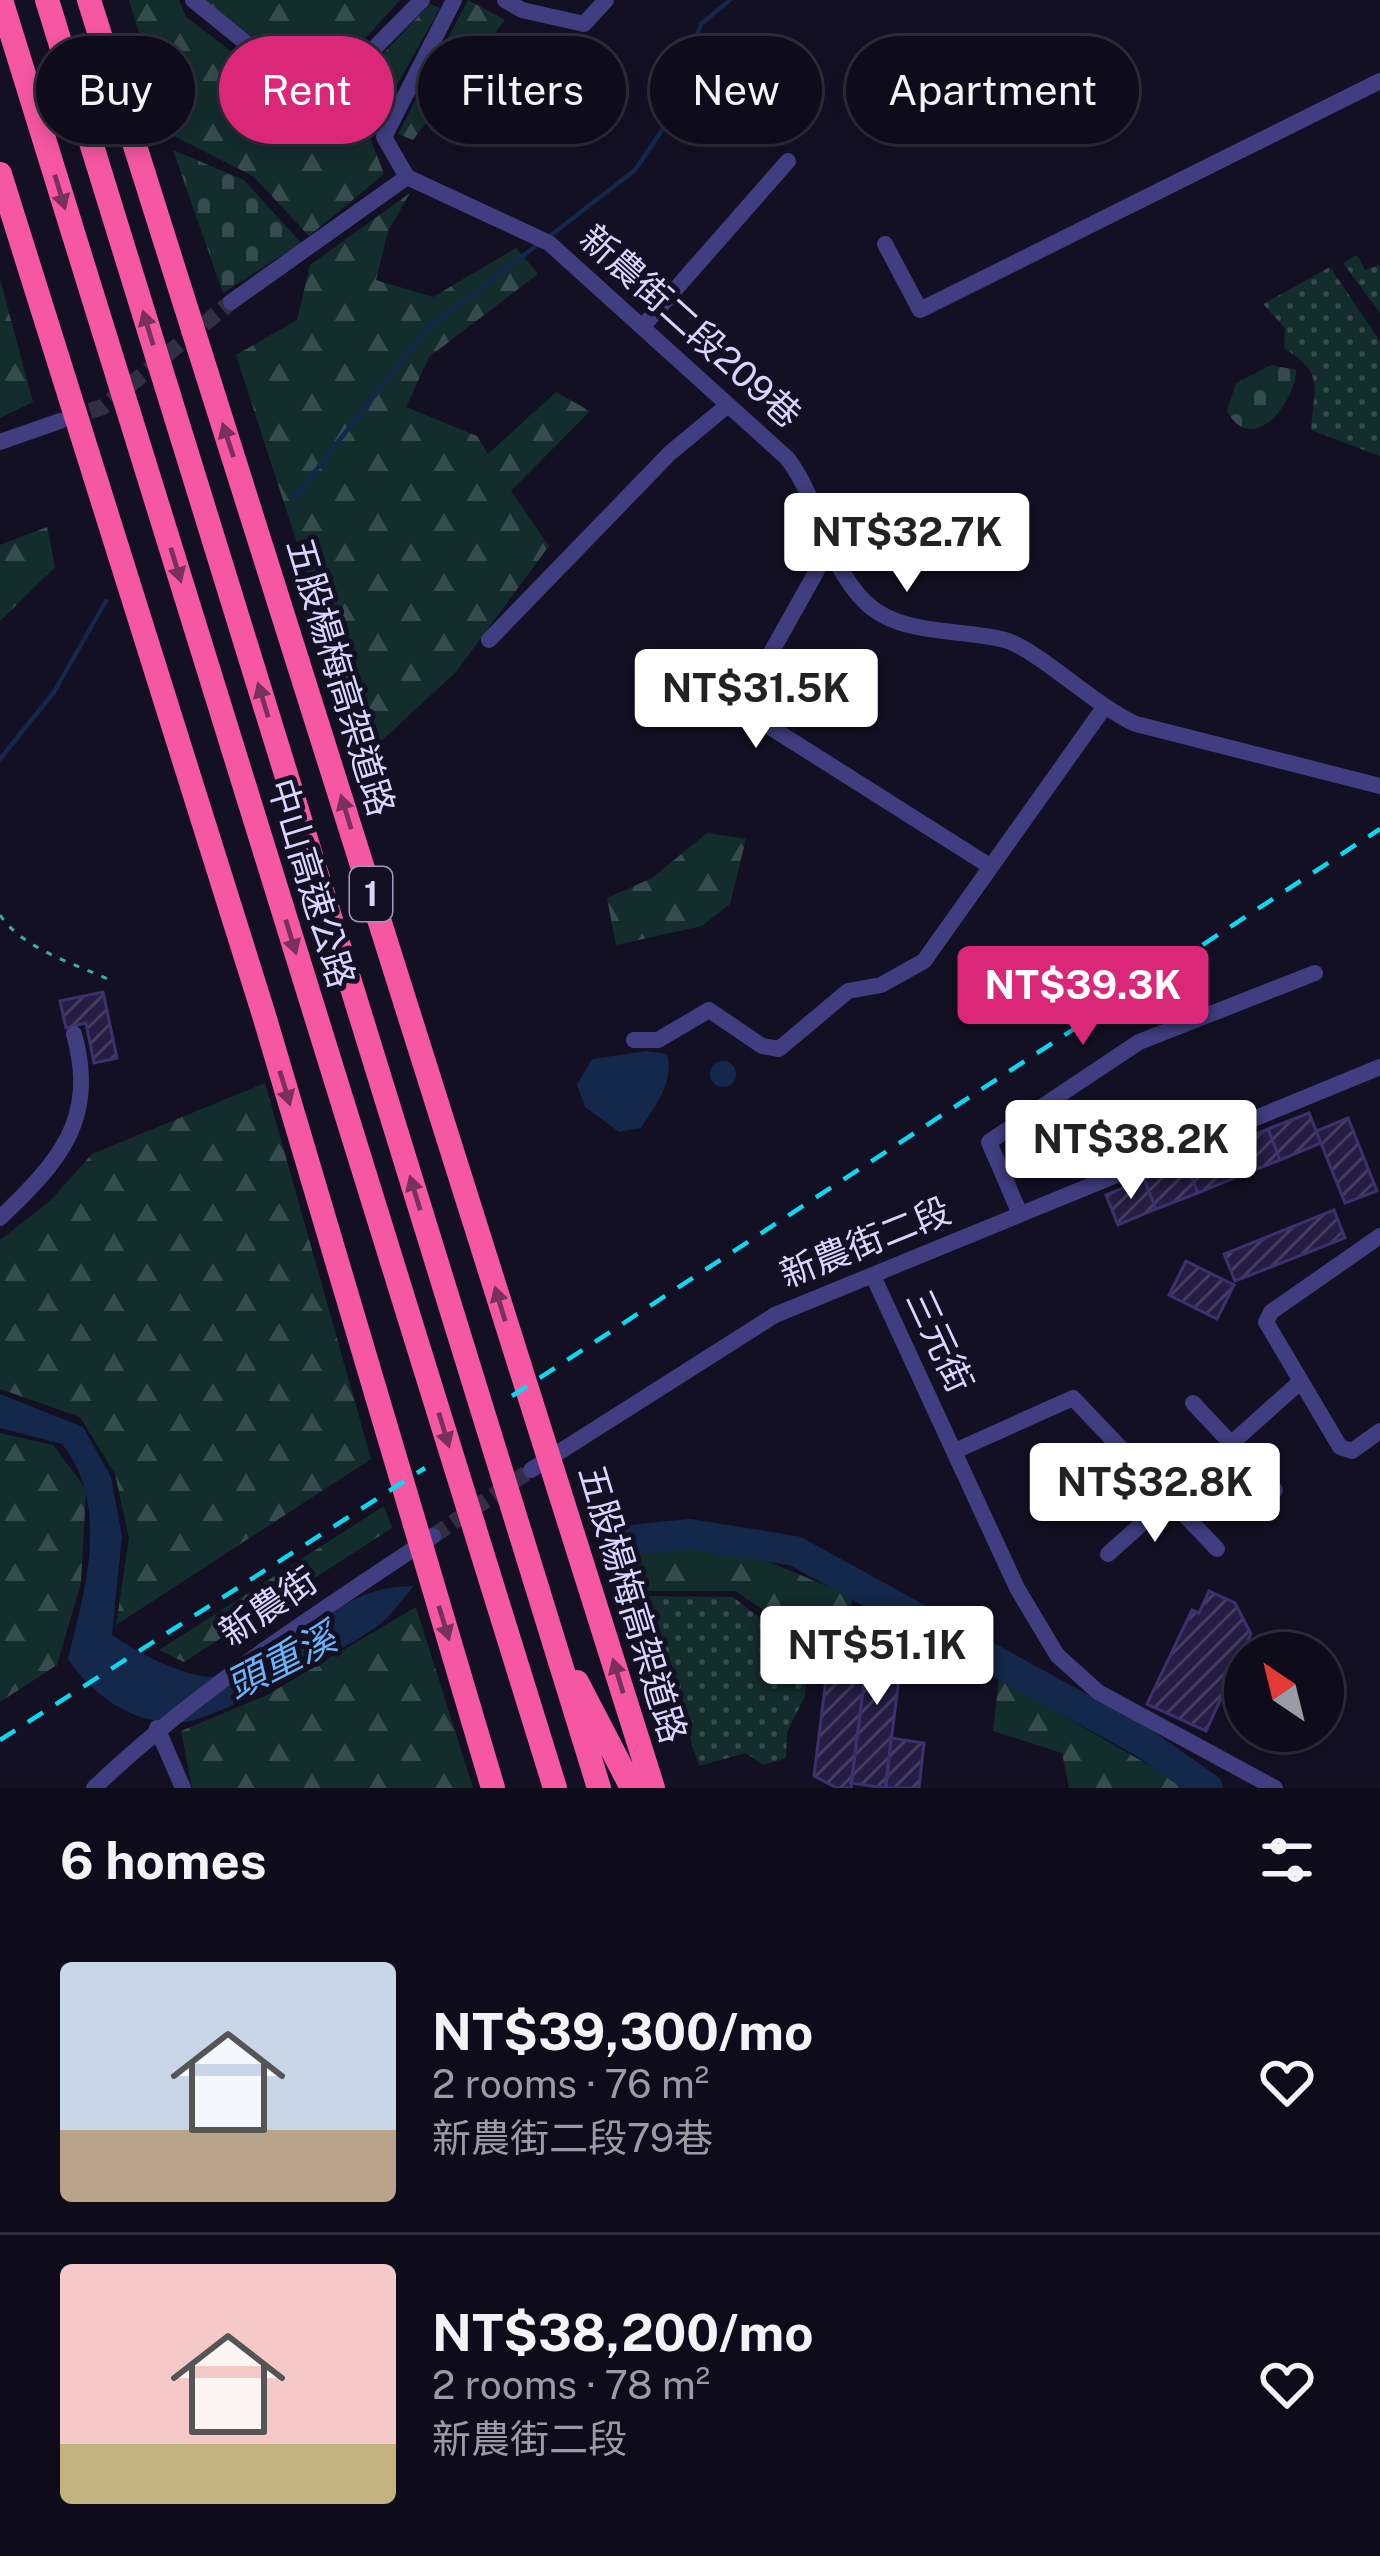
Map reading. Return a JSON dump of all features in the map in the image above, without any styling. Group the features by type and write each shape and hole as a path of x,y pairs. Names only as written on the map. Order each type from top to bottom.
{"highway":[{"name":"中山高速公路","path":"1,0 552,1788"},
{"name":"中山高速公路","path":"47,0 599,1788"},
{"name":"五股楊梅高架道路","path":"89,0 653,1788"},
{"path":"0,175 263,1012 493,1788"},
{"path":"549,1626 632,1788"}],"street":[{"path":"193,0 320,103 422,0"},
{"path":"231,302 406,177 384,137 454,0"},
{"path":"505,0 522,10 584,24 606,0"},
{"path":"885,244 920,310 1380,81"},
{"path":"644,325 788,161"},
{"name":"新農街二段209巷","path":"406,177 541,239 644,325 803,479 829,549 870,608 938,631 1009,640 1103,709 1186,739 1380,786"},
{"path":"489,640 670,453 728,405"},
{"path":"0,442 60,421"},
{"path":"829,549 740,708 988,865"},
{"path":"634,1040 658,1040 710,1010 762,1046 779,1049 848,992 881,985 924,962 988,865 1103,709"},
{"path":"1021,1214 989,1142 1139,1042 1315,974"},
{"path":"0,1218 52,1168 83,1103 83,1065 74,1034"},
{"name":"新農街二段","path":"531,1470 775,1315 1380,1067"},
{"path":"1380,1236 1271,1312 1266,1322 1340,1447 1352,1450 1380,1431"},
{"name":"三元街","path":"873,1276 1036,1623 1080,1680 1275,1788"},
{"path":"1108,1554 1166,1497 1300,1382"},
{"path":"955,1451 1072,1398 1217,1549"},
{"path":"1193,1403 1275,1490"},
{"name":"新農街","path":"94,1788 158,1726 231,1670 433,1536"},
{"path":"158,1726 183,1788"}],"path":[{"path":"0,915 9,929 110,980"}],"green space":[{"path":"129,0 179,0 186,17 219,42 219,144 372,144 384,174 309,236 253,176 190,144 195,144 195,36 140,36"},
{"path":"205,0 400,0 367,36 251,36"},
{"path":"468,0 505,20 493,36 449,36"},
{"path":"430,4 440,8 424,36 418,36 418,47 394,90 394,42"},
{"path":"418,96 418,133 413,140 398,134"},
{"path":"173,150 244,180 301,243 223,293"},
{"path":"410,193 388,231 376,280 433,297 516,248 538,274 429,357 406,407 477,436 488,454 556,392 590,411 511,491 549,546 456,672 366,755 236,355 297,320 310,265"},
{"path":"1357,255 1365,270 1380,265 1380,313 1343,263"},
{"path":"1330,267 1380,341 1380,456 1311,430 1315,391 1311,374 1284,348 1285,328 1263,304"},
{"path":"0,279 33,402 0,418"},
{"path":"1271,365 1296,370 1289,397 1260,427 1237,424 1227,411 1236,383"},
{"path":"47,527 55,567 0,621 0,545"},
{"path":"707,833 746,839 730,904 702,926 616,945 607,898 652,878"},
{"path":"265,1083 371,1459 116,1625 129,1538 115,1474 80,1417 0,1389 0,1240 50,1201 92,1154"},
{"path":"0,1433 53,1445 86,1489 81,1583 57,1665 0,1702"},
{"path":"384,1506 392,1528 184,1662 159,1650"},
{"path":"707,1546 762,1559 853,1597 835,1664 818,1667 819,1626 780,1622 736,1591 641,1591 626,1552"},
{"path":"644,1596 733,1597 773,1628 811,1634 805,1696 787,1732 786,1758 763,1765 746,1753 699,1766"},
{"path":"416,1607 473,1788 192,1788 181,1731 267,1695"},
{"path":"999,1678 1188,1788 1069,1788 1062,1753 993,1731"}],"water":[{"path":"646,1051 667,1054 666,1083 641,1128 619,1132 585,1107 577,1085 592,1059"},
{"path":"723,1061 733,1064 733,1084 723,1087 713,1084 710,1074 713,1064"},
{"path":"0,1394 83,1427 111,1477 122,1536 112,1635 171,1667 216,1678 251,1672 336,1610 370,1593 414,1586 387,1618 360,1637 226,1708 185,1722 133,1714 103,1697 68,1659 90,1548 86,1494 77,1468 62,1444 0,1428"}],"building":[{"path":"103,992 117,1058 94,1063 86,1023 66,1028 60,1001"},
{"path":"1309,1113 1321,1143 1280,1160 1268,1129"},
{"path":"1348,1118 1377,1191 1345,1203 1316,1131"},
{"path":"1268,1129 1280,1160 1239,1176 1227,1146"},
{"path":"1227,1146 1239,1176 1198,1193 1185,1162"},
{"path":"1185,1162 1198,1193 1156,1209 1144,1179"},
{"path":"1144,1179 1156,1209 1118,1225 1106,1195"},
{"path":"1334,1210 1345,1238 1235,1281 1224,1254"},
{"path":"1186,1261 1234,1285 1217,1319 1169,1295"},
{"path":"1209,1591 1235,1603 1250,1632 1224,1632 1224,1692 1206,1731 1147,1704 1192,1610 1199,1613"},
{"path":"863,1634 904,1640 885,1788 851,1783 865,1675 857,1674"},
{"path":"827,1671 865,1675 851,1788 837,1788 814,1776"},
{"path":"891,1738 924,1743 919,1788 886,1788"}],"waterway":[{"path":"550,236 635,170 668,121 701,24 730,0"},
{"path":"293,499 428,328 541,242"},
{"path":"0,759 54,692 106,601"},
{"name":"頭重溪","path":"621,1541 690,1534 795,1551 1141,1741 1208,1788"}],"tunnel":[{"path":"67,418 103,407 231,302"},
{"path":"433,1536 531,1470"}],"railway":[{"path":"512,1396 1380,829"},
{"path":"0,1740 425,1468"}]}
